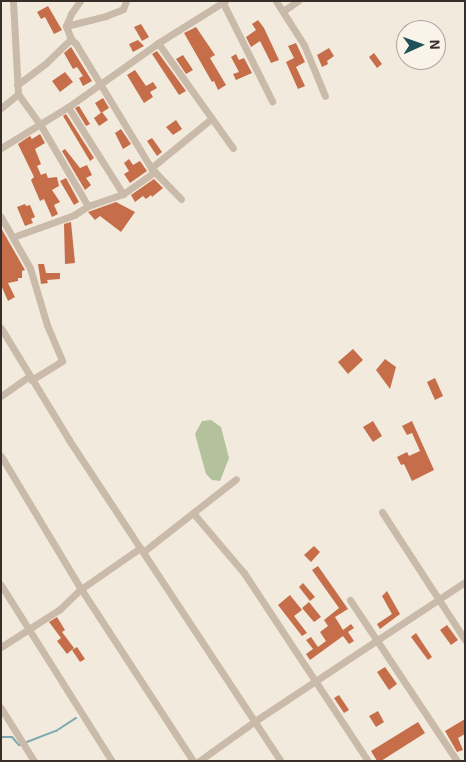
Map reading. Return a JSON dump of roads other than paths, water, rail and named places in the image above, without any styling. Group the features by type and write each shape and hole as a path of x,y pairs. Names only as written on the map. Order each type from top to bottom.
{"street":[{"path":"13,1 18,94 40,124 88,206"},
{"path":"80,1 71,14 66,26 71,40 153,170 181,199"},
{"path":"66,26 106,16 123,9 126,1"},
{"path":"276,1 304,45 325,96"},
{"path":"283,10 298,1"},
{"path":"1,148 68,107 158,44 224,2 272,101"},
{"path":"18,85 71,40"},
{"path":"158,44 233,148"},
{"path":"1,108 18,94"},
{"path":"68,107 123,194"},
{"path":"13,237 74,215 88,206 123,194 211,119"},
{"path":"1,217 30,268 47,325 62,360 1,396"},
{"path":"1,328 69,440 281,761"},
{"path":"1,456 81,589 193,761"},
{"path":"1,647 60,609 81,589 141,550 236,479"},
{"path":"382,512 465,640"},
{"path":"193,513 244,573 368,761"},
{"path":"199,761 254,721 465,582"},
{"path":"1,585 112,761"},
{"path":"350,600 457,761"},
{"path":"1,708 34,761"}],"waterway":[{"path":"1,737 12,737 19,745 56,731 76,718"}]}
